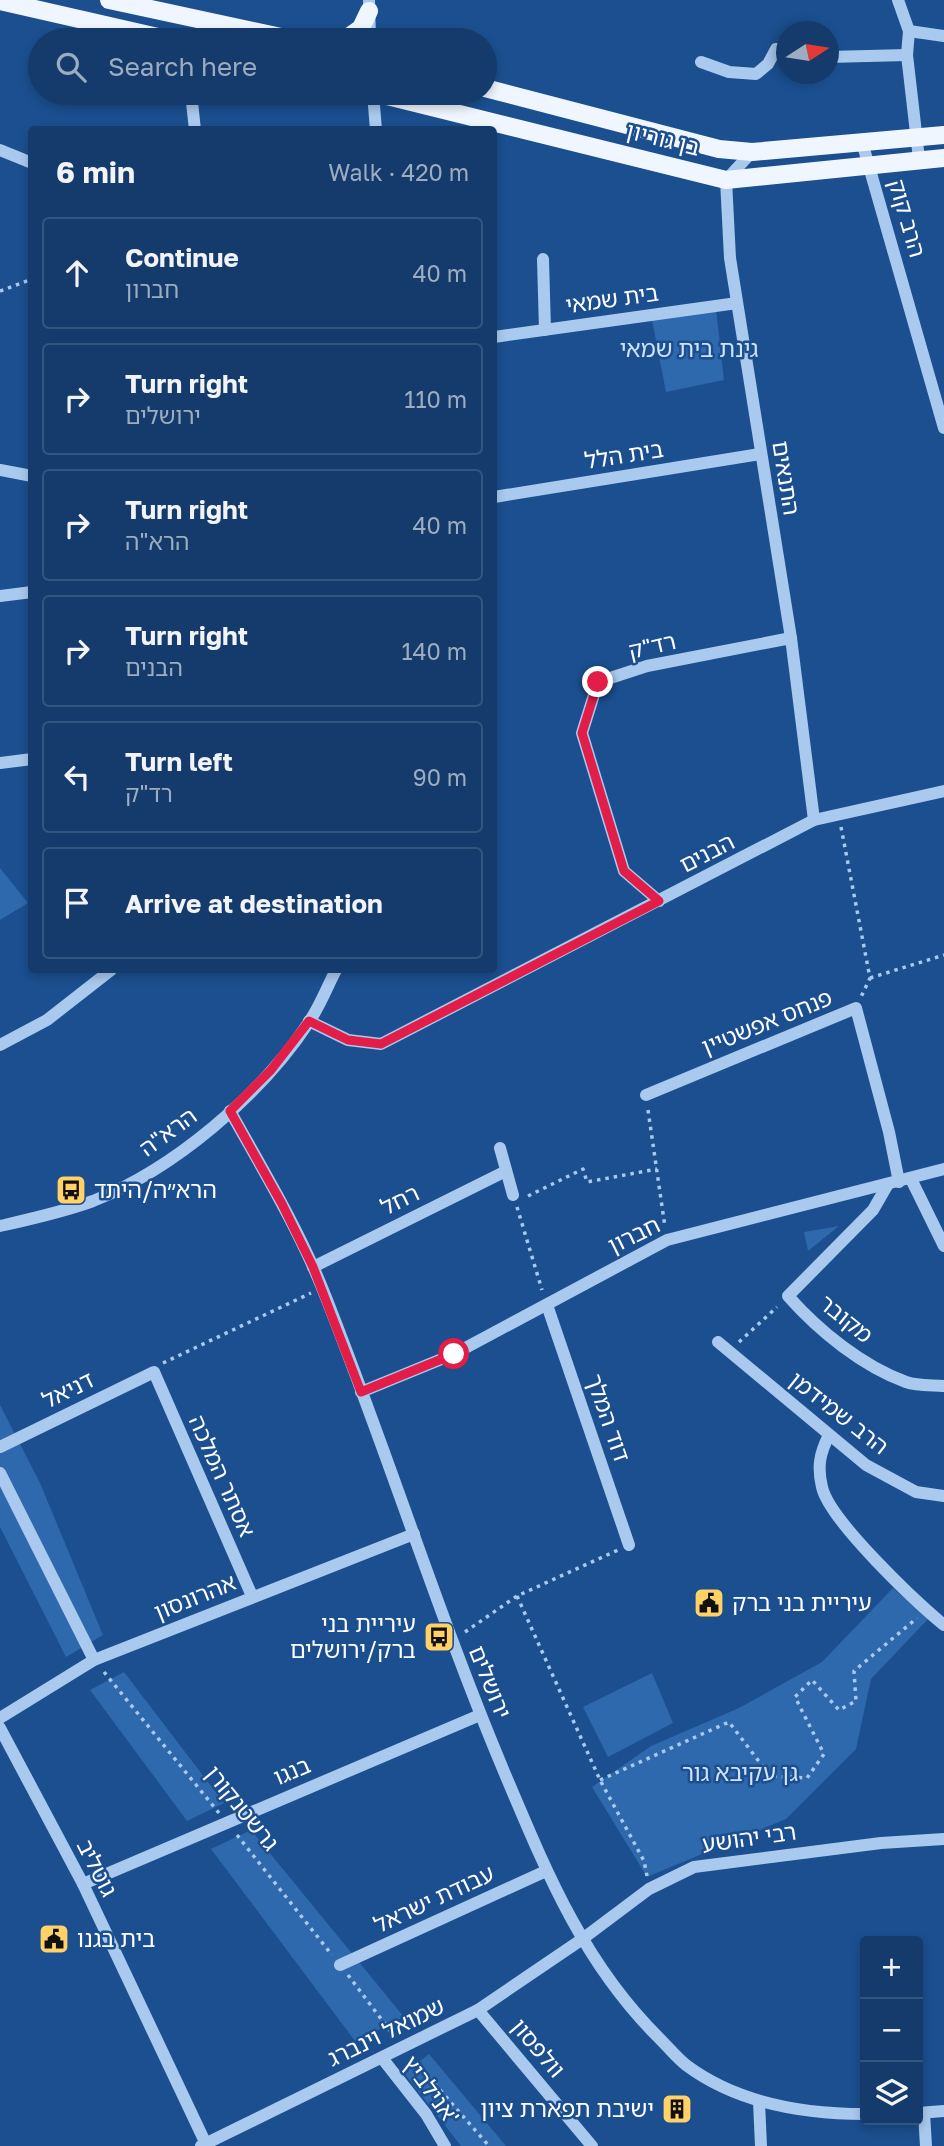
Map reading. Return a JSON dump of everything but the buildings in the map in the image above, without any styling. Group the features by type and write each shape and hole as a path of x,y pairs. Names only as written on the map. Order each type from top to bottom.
{"main road":[{"path":"109,0 239,28"},
{"path":"0,1 118,28"},
{"path":"361,28 369,5"},
{"name":"בן גוריון","path":"497,91 719,149 752,152 944,135"},
{"name":"בן גוריון","path":"423,105 726,180 944,158"}],"street":[{"path":"898,0 909,31 908,55 919,159"},
{"path":"369,5 370,28"},
{"path":"909,31 944,36"},
{"path":"701,62 729,72 756,74 768,64 776,49"},
{"path":"839,57 908,55"},
{"path":"192,105 194,126"},
{"path":"375,105 376,126"},
{"name":"הרב קוק","path":"862,142 944,426"},
{"path":"0,150 28,161"},
{"path":"726,180 752,152"},
{"name":"התנאים","path":"726,180 730,258 791,638 814,820"},
{"path":"543,259 545,330"},
{"name":"בית שמאי","path":"497,337 737,303"},
{"name":"בית הלל","path":"497,497 760,454"},
{"path":"0,470 28,475"},
{"path":"0,596 28,592"},
{"name":"רד\"ק","path":"659,901 624,871 582,733 598,682 647,666 791,638"},
{"path":"0,763 28,760"},
{"name":"הבנים","path":"309,1021 348,1040 381,1044 814,820 944,792"},
{"path":"0,1045 47,1020 107,973"},
{"name":"הרא\"ה","path":"0,1226 93,1200 166,1163 230,1111 271,1070 309,1021 334,973"},
{"name":"פנחס אפשטיין","path":"646,1095 856,1008 890,1132 899,1182"},
{"name":"ירושלים","path":"230,1111 282,1204 322,1288 451,1641 546,1871 581,1940 633,2013 686,2065 726,2088 759,2102 819,2114 860,2114"},
{"path":"500,1148 514,1198"},
{"name":"חברון","path":"361,1392 454,1354 667,1240 944,1169"},
{"name":"רחל","path":"313,1267 506,1171"},
{"path":"899,1182 944,1246"},
{"name":"מקובר","path":"899,1182 788,1296 807,1316 869,1364 909,1383 944,1386"},
{"name":"דוד המלך","path":"547,1305 629,1545"},
{"name":"הרב שמידמן","path":"718,1342 866,1465 916,1492 944,1496"},
{"name":"דניאל","path":"0,1447 154,1372"},
{"name":"אסתר המלכה","path":"154,1372 252,1596"},
{"path":"829,1435 818,1457 822,1490 856,1538 944,1625"},
{"path":"0,1473 94,1660"},
{"name":"אהרונסון","path":"0,1718 94,1660 414,1534"},
{"name":"בנגו","path":"83,1884 481,1715"},
{"name":"גוטליב","path":"0,1728 83,1884 203,2145"},
{"name":"רבי יהושע","path":"581,1940 649,1889 694,1867 881,1843 944,1839"},
{"name":"עבודת ישראל","path":"340,1965 546,1871"},
{"name":"שמואל וינברג","path":"203,2145 478,2010 581,1940"},
{"name":"וולפסון","path":"478,2010 593,2146"},
{"name":"אנילביץ'","path":"382,2058 426,2114 445,2146"},
{"path":"759,2102 761,2146"},
{"path":"923,2113 944,2111"},
{"path":"923,2125 926,2146"}],"path":[{"path":"0,291 28,280"},
{"path":"839,816 870,978 944,955"},
{"path":"646,1095 667,1240"},
{"path":"547,1305 514,1198 583,1169 587,1182 657,1169"},
{"path":"154,1372 167,1359 322,1288"},
{"path":"729,1351 788,1296"},
{"path":"451,1641 517,1596 629,1545"},
{"path":"517,1596 600,1780 644,1861 649,1889"},
{"path":"600,1780 729,1722 770,1776 807,1778 824,1754 795,1697 811,1680 839,1710 856,1701 854,1671 925,1609"},
{"name":"גרשטנקורן","path":"94,1660 340,1965 402,2047 489,2146"}],"green space":[{"name":"גינת בית שמאי","path":"716,309 724,380 666,392 652,320"},
{"path":"0,868 28,903 0,920"},
{"path":"839,1226 808,1251 804,1232"},
{"path":"0,1405 40,1483 103,1635 66,1657 0,1527"},
{"name":"גן עקיבא גור","path":"893,1588 928,1619 871,1679 856,1749 786,1819 647,1877 592,1787 651,1746 739,1708 822,1662"},
{"path":"124,1672 224,1803 187,1821 90,1690"},
{"path":"652,1673 673,1723 608,1757 583,1707"},
{"path":"251,1830 404,2017 355,2041 211,1849"},
{"path":"429,2054 506,2146 461,2146 404,2073"}],"place":[{"name":"הרא״ה/היתד","path":"71,1190"},
{"name":"עיריית בני ברק","path":"709,1603"},
{"name":"עיריית בני ברק/ירושלים","path":"439,1637"},
{"name":"בית בגנו","path":"54,1939"},
{"name":"ישיבת תפארת ציון","path":"677,2109"}],"route":[{"path":"454,1354 361,1392 313,1267 282,1204 230,1111 271,1070 309,1021 348,1040 381,1044 659,901 624,871 582,733 598,682"}]}
